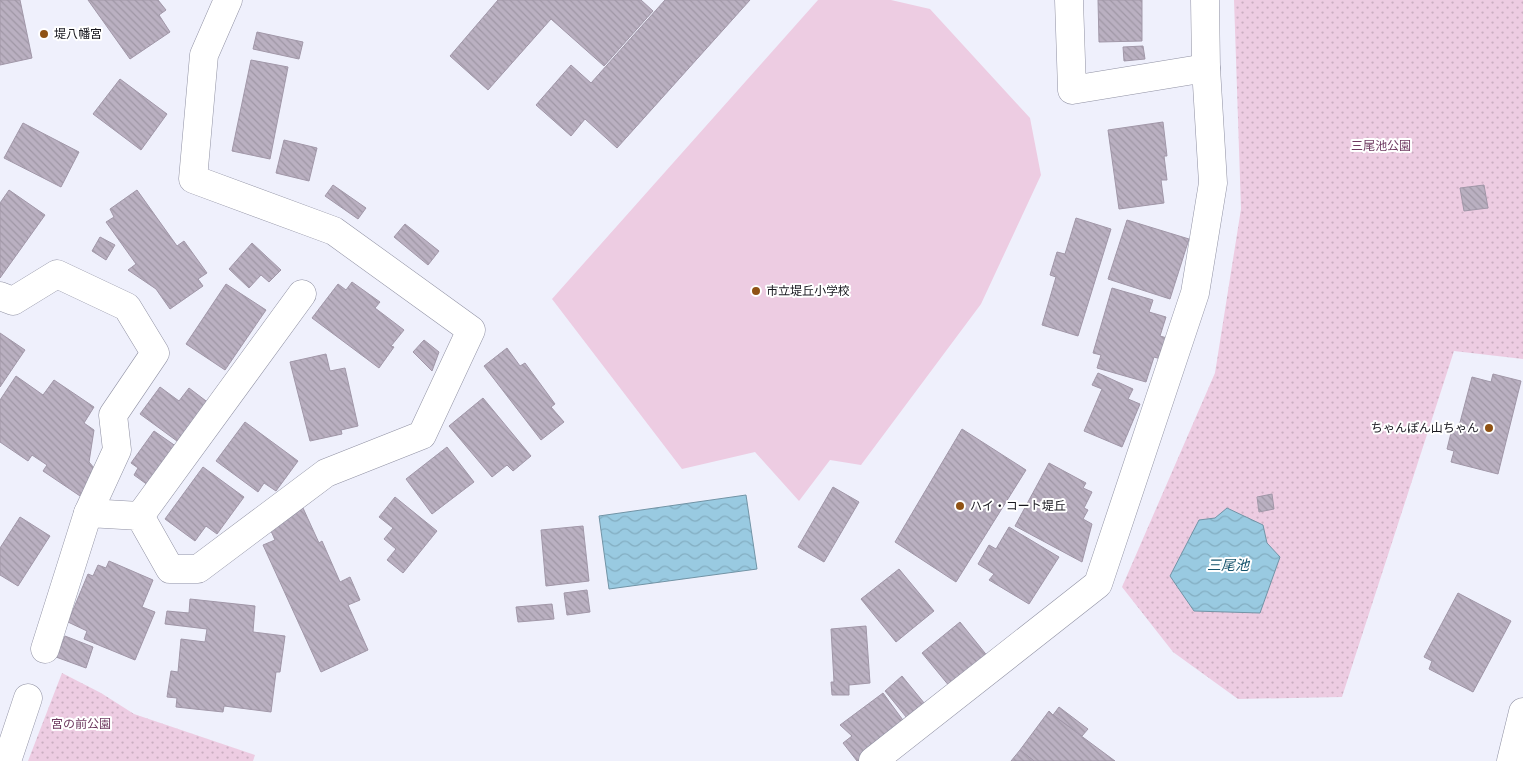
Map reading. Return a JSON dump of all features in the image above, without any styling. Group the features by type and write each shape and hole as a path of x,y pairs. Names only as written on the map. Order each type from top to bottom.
{"street":[{"path":"140,516 170,569 198,569 326,472 422,434 471,330 334,231 194,180 204,55 228,0"},
{"path":"1068,0 1072,90 1206,68"},
{"path":"873,761 1098,584 1195,293 1213,183 1206,68 1205,0"},
{"path":"0,296 13,301 57,274 127,307 155,353 113,415 117,450 88,513 45,649"},
{"path":"140,516 302,294"},
{"path":"88,513 140,516"},
{"path":"7,761 28,698"},
{"path":"1511,761 1523,712"}],"green space":[{"path":"818,0 891,0 930,9 1030,118 1041,175 981,304 861,465 830,460 799,501 755,452 682,469 552,299"},
{"name":"三尾池公園","path":"1234,0 1523,0 1523,359 1454,351 1342,697 1238,699 1173,652 1122,587 1215,373 1241,209"},
{"name":"宮の前公園","path":"62,673 101,693 134,714 255,755 253,761 28,761"}],"water":[{"path":"746,495 757,569 609,589 599,516"},
{"name":"三尾池","path":"1227,508 1263,525 1267,543 1280,557 1260,613 1194,611 1170,576 1199,520 1215,518"}],"building":[{"path":"0,0 20,0 32,58 0,65"},
{"path":"88,0 158,0 166,10 159,15 170,32 130,59"},
{"path":"498,0 641,0 653,11 604,66 551,19 488,90 450,56"},
{"path":"665,0 750,0 617,148 585,119 571,136 536,105 571,65 591,83"},
{"path":"1098,0 1142,0 1142,41 1099,42"},
{"path":"257,32 303,42 299,59 253,49"},
{"path":"1143,46 1145,59 1124,61 1123,47"},
{"path":"251,60 288,67 270,159 232,151"},
{"path":"120,79 167,114 141,150 93,114"},
{"path":"1163,122 1167,156 1164,156 1167,180 1161,180 1164,203 1119,209 1108,130"},
{"path":"23,123 79,152 61,187 4,158"},
{"path":"284,140 317,148 309,181 276,173"},
{"path":"333,185 366,208 358,219 325,196"},
{"path":"1484,185 1488,208 1464,211 1460,188"},
{"path":"9,190 45,215 0,278 0,203"},
{"path":"137,190 177,246 184,241 207,273 198,279 203,286 170,309 156,289 128,270 136,264 106,222 114,217 110,209"},
{"path":"1076,218 1111,229 1078,336 1042,325 1056,277 1050,275 1057,252 1065,254"},
{"path":"1127,220 1189,239 1170,299 1108,279"},
{"path":"405,224 439,251 428,265 394,237"},
{"path":"100,237 115,245 106,260 92,251"},
{"path":"252,243 281,270 269,282 261,275 249,288 229,269"},
{"path":"352,282 380,302 375,308 404,330 391,346 394,347 379,368 312,318 338,284 346,290"},
{"path":"226,284 266,310 225,370 186,344"},
{"path":"1112,288 1153,300 1149,312 1166,317 1160,336 1167,338 1161,359 1154,357 1146,382 1097,368 1101,355 1093,353"},
{"path":"0,333 25,350 0,387"},
{"path":"424,340 439,352 432,371 413,352"},
{"path":"507,348 520,366 525,363 555,404 551,407 564,422 541,440 484,366"},
{"path":"326,354 330,371 345,368 358,426 341,430 342,434 310,441 290,362"},
{"path":"1098,373 1133,389 1128,399 1140,404 1122,447 1084,431 1102,389 1092,385"},
{"path":"1493,374 1521,381 1498,474 1451,462 1454,451 1447,449 1452,429 1458,430 1472,377 1491,382"},
{"path":"16,376 43,395 54,380 94,407 84,423 94,430 89,462 95,469 83,498 43,471 47,465 32,455 28,461 0,442 0,400"},
{"path":"160,387 179,401 189,388 210,404 181,444 140,414"},
{"path":"483,398 531,456 513,471 507,465 492,477 449,426"},
{"path":"245,422 298,461 276,491 264,483 258,492 216,461"},
{"name":"ハイ・コート堤丘","path":"962,429 1026,470 956,582 895,542"},
{"path":"154,431 180,449 152,488 134,475 138,468 131,463"},
{"path":"447,447 474,482 432,514 406,479"},
{"path":"1049,463 1086,483 1083,488 1092,492 1084,508 1088,510 1083,519 1092,524 1082,562 1015,526"},
{"path":"203,467 244,497 217,534 206,526 195,541 165,519"},
{"path":"833,487 859,502 824,562 798,547"},
{"path":"1272,494 1274,509 1259,512 1257,497"},
{"path":"395,497 437,531 403,573 387,560 396,549 384,539 393,528 379,517"},
{"path":"303,508 319,543 322,541 340,582 350,577 360,600 348,605 368,650 321,672 263,545 275,540 271,531"},
{"path":"20,517 50,536 18,586 0,575 0,548"},
{"path":"583,526 589,581 546,586 541,530"},
{"path":"1009,527 1059,557 1029,604 989,580 994,574 978,564 989,545 996,549"},
{"path":"109,561 153,580 142,607 155,612 135,660 84,639 87,631 68,622 88,574 93,576 98,565 106,568"},
{"path":"899,569 934,611 896,642 861,599"},
{"path":"587,590 590,612 567,615 564,593"},
{"path":"1458,593 1511,621 1473,692 1429,669 1432,661 1424,657"},
{"path":"190,599 255,606 253,632 285,636 280,672 276,672 271,712 224,706 223,712 176,707 177,698 167,697 171,671 178,672 181,639 205,642 207,629 165,624 167,611 189,613"},
{"path":"552,604 554,619 518,622 516,607"},
{"path":"960,622 993,663 955,693 922,653"},
{"path":"866,626 870,683 849,685 849,695 832,695 831,682 834,682 831,629"},
{"path":"65,636 93,647 86,668 56,657"},
{"path":"902,676 929,709 911,723 885,691"},
{"path":"883,693 908,727 863,761 857,761 843,743 852,736 840,725"},
{"path":"1059,707 1088,729 1082,736 1053,715"},
{"path":"1049,711 1115,761 1034,761 1020,750"},
{"path":"1020,750 1034,761 1011,761"}],"place":[{"name":"堤八幡宮","path":"44,34"},
{"name":"市立堤丘小学校","path":"756,291"},
{"name":"ちゃんぽん山ちゃん","path":"1489,428"},
{"name":"ハイ・コート堤丘","path":"960,506"}]}
